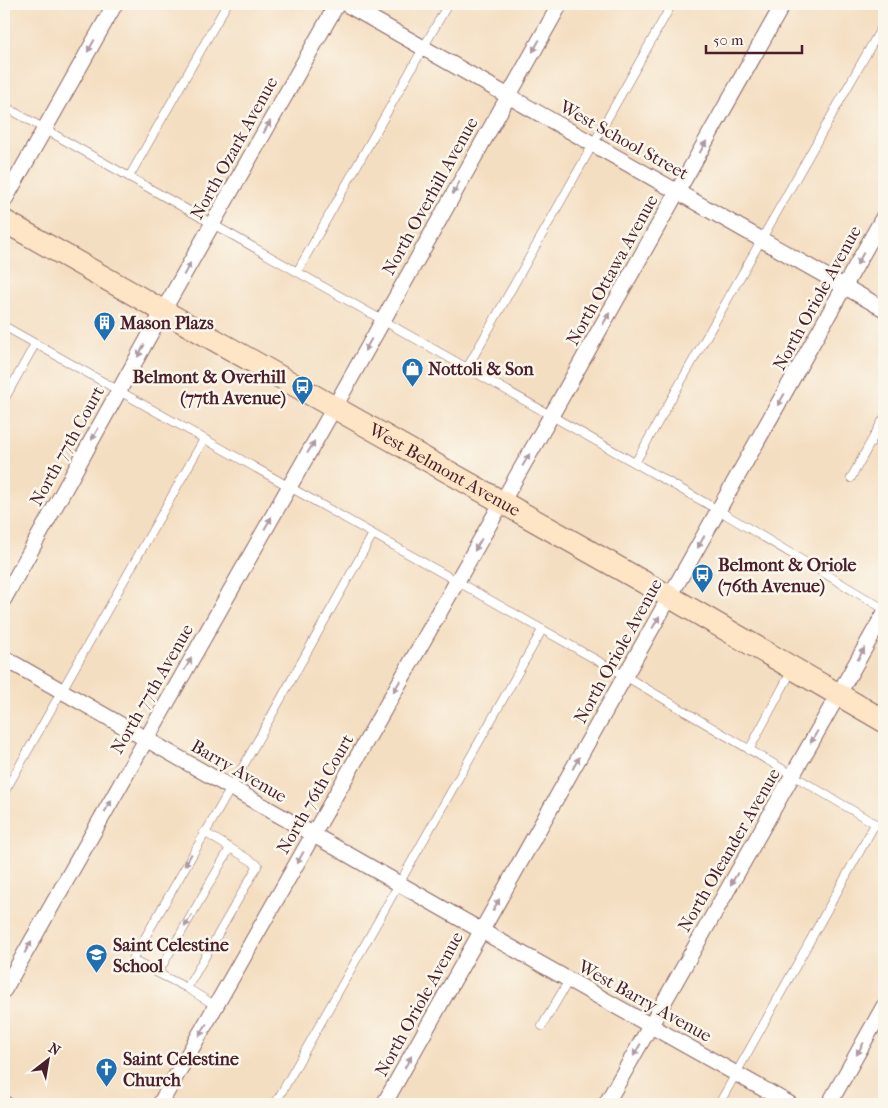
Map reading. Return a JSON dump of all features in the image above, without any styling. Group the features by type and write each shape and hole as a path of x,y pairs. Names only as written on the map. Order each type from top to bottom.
{"main road":[{"name":"West Belmont Avenue","path":"4,221 670,597 884,721"}],"street":[{"path":"4,201 115,4"},
{"name":"North Ozark Avenue","path":"163,311 337,4"},
{"name":"West School Street","path":"346,4 884,309"},
{"name":"North Overhill Avenue","path":"334,408 560,4"},
{"name":"North Ottawa Avenue","path":"502,502 783,4"},
{"name":"North Oriole Avenue","path":"384,1104 884,216"},
{"name":"North 77th Court","path":"4,599 163,311"},
{"name":"North 77th Avenue","path":"4,990 334,408"},
{"name":"North 76th Court","path":"160,1104 502,502"},
{"name":"North Oleander Avenue","path":"606,1104 884,614"},
{"name":"Barry Avenue","path":"4,658 482,931"},
{"name":"West Barry Avenue","path":"482,931 790,1104"},
{"path":"829,1104 884,1006"}],"lane":[{"path":"129,177 226,4"},
{"path":"297,272 448,4"},
{"path":"467,368 672,4"},
{"path":"635,463 884,23"},
{"path":"4,106 718,510 884,608"},
{"path":"4,326 625,676 884,829"},
{"path":"4,400 35,344"},
{"path":"851,478 884,418"},
{"path":"4,793 204,439"},
{"path":"216,1006 187,988 132,960 373,534"},
{"path":"274,1104 542,630"},
{"path":"749,750 793,669"},
{"path":"719,1104 875,824"},
{"path":"187,988 258,865 204,832"},
{"path":"158,973 230,848"},
{"path":"542,1026 569,980"}],"place":[{"name":"Mason Plazs","path":"104,342"},
{"name":"Nottoli & Son","path":"412,388"},
{"name":"Belmont & Overhill (77th Avenue)","path":"302,406"},
{"name":"Belmont & Oriole (76th Avenue)","path":"702,594"},
{"name":"Saint Celestine School","path":"97,974"},
{"name":"Saint Celestine Church","path":"107,1088"}]}
